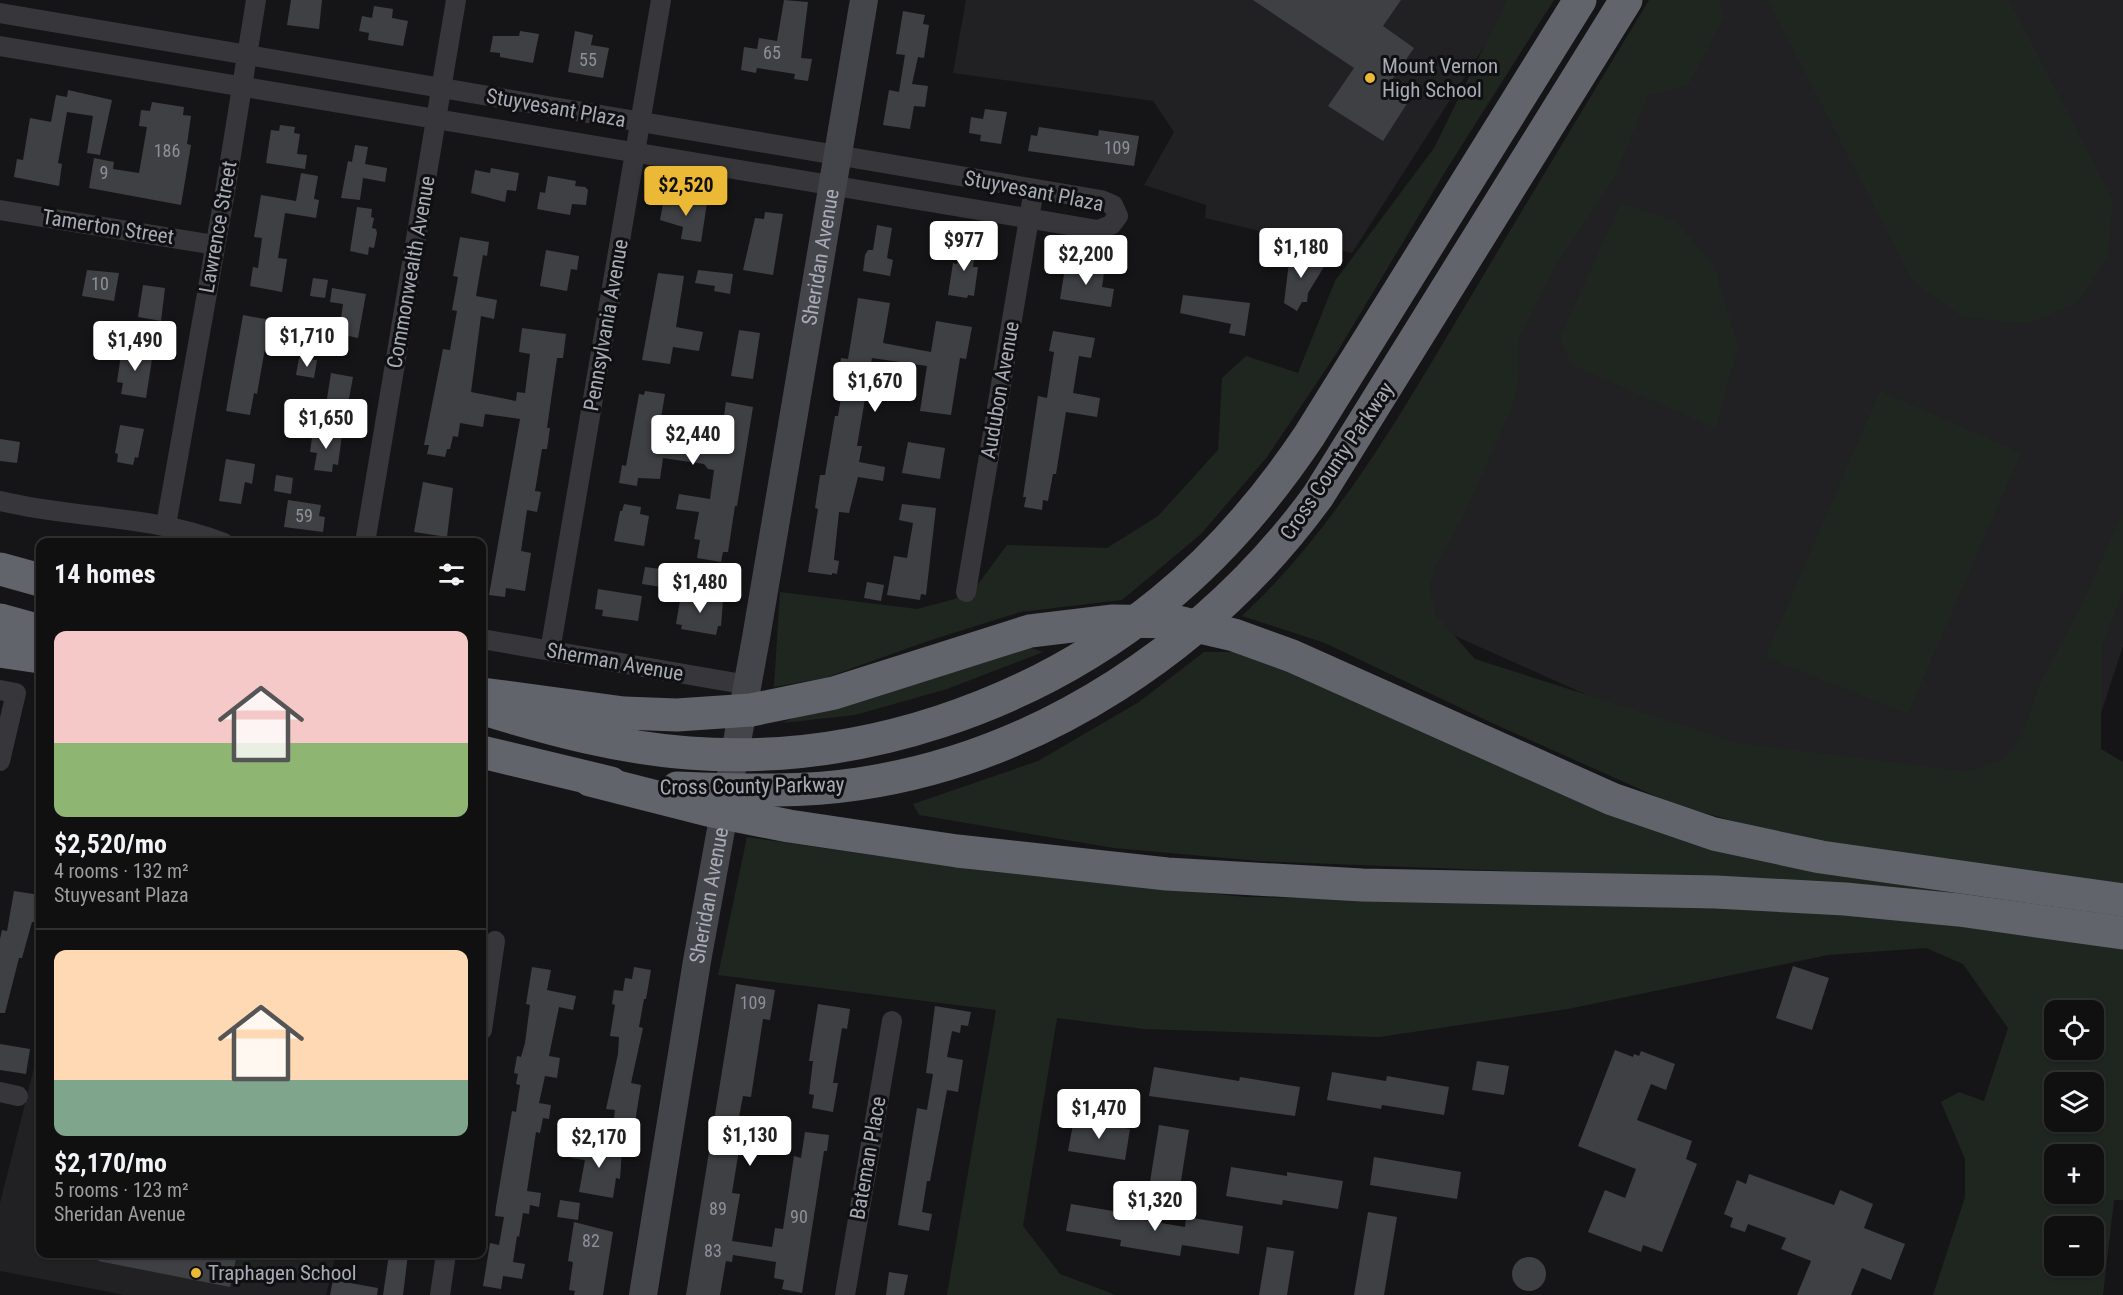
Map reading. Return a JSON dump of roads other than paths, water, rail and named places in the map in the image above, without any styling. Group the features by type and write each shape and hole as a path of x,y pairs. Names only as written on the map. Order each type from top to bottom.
{"highway":[{"name":"Cross County Parkway","path":"486,709 598,740 668,751 705,754 796,752 860,741 954,717 1044,678 1096,647 1163,600 1237,530 1295,457 1580,0"},
{"name":"Cross County Parkway","path":"486,753 590,780 698,798 751,804 859,784 962,758 1070,711 1113,688 1172,648 1217,611 1285,539 1337,468 1626,0"},
{"path":"0,569 36,579"},
{"path":"0,620 36,630"},
{"path":"486,695 624,713 712,714 759,697 861,686 1003,638 1042,628 1113,621 1178,622 1205,627 1275,650 1602,795 1714,834 1821,857 2123,900"},
{"path":"0,651 36,656"},
{"path":"751,804 957,851 1179,875 1362,885 1716,892 1845,899 1959,910 2123,933"}],"street":[{"name":"Lawrence Street","path":"166,525 256,0"},
{"name":"Commonwealth Avenue","path":"366,538 456,0"},
{"name":"Pennsylvania Avenue","path":"550,651 661,0"},
{"name":"Sheridan Avenue","path":"643,1295 697,961 759,697 832,186 864,0"},
{"name":"Stuyvesant Plaza","path":"0,13 1101,200 1113,205 1118,216 1111,225 1098,230 0,46"},
{"name":"Audubon Avenue","path":"966,592 1034,189"},
{"name":"Tamerton Street","path":"0,210 215,245"},
{"path":"0,501 108,520 166,525 208,538"},
{"name":"Sherman Avenue","path":"486,640 550,651 759,697"},
{"path":"0,761 8,691"},
{"path":"486,1003 495,941"},
{"name":"Bateman Place","path":"845,1295 892,1021"},
{"path":"440,1295 445,1258"}],"place":[{"name":"Mount Vernon High School","path":"1370,78"},
{"name":"Traphagen School","path":"196,1273"}]}
